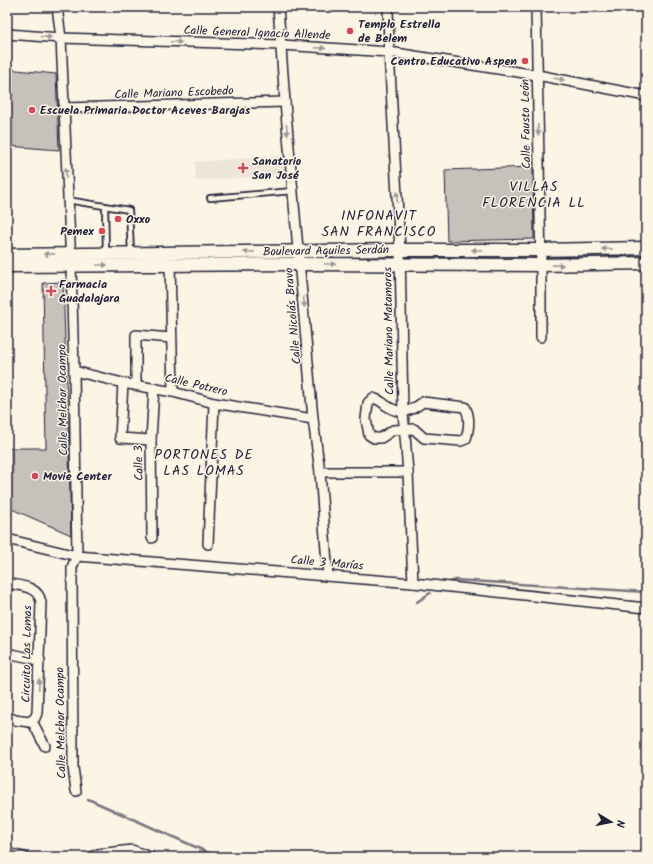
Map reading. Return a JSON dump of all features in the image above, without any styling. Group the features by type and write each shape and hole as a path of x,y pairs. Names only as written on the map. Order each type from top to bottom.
{"street":[{"name":"Calle Melchor Ocampo","path":"57,7 60,38 74,370 77,556 72,567 73,767 76,791"},
{"name":"Calle Nicolás Bravo","path":"278,7 285,102 320,472 328,576"},
{"name":"Calle Mariano Matamoros","path":"388,7 389,52 400,250 403,412 408,472 413,583"},
{"name":"Calle Fausto León","path":"536,7 541,338"},
{"name":"Calle General Ignacio Allende","path":"7,34 60,38 282,45 389,52 537,75 646,96"},
{"name":"Calle Mariano Escobedo","path":"63,108 285,102"},
{"name":"Boulevard Aquiles Serdán","path":"7,255 170,264 299,258 400,250 646,248"},
{"name":"Boulevard Aquiles Serdán","path":"7,266 106,254 132,253 299,258 400,264 541,265 646,263"},
{"path":"170,264 173,392"},
{"path":"136,385 136,335 171,338"},
{"name":"Calle Potrero","path":"74,370 123,383 173,392 214,403 314,419"},
{"path":"123,383 120,438 151,440"},
{"name":"Calle 3","path":"152,538 151,440 154,388"},
{"path":"373,398 380,399 388,407 403,412 412,410 423,402 465,407 468,412 468,432 466,439 461,441 424,438 414,429 405,429 393,430 381,438 369,436 366,419 368,403 373,398"},
{"path":"208,544 214,403"},
{"path":"320,472 408,472"},
{"name":"Calle 3 Marías","path":"7,539 77,556 413,583 646,608"},
{"name":"Circuito Las Lomas","path":"7,583 32,589 37,592 41,602 38,708 35,718 32,721 22,721 7,716"},
{"path":"7,653 40,660"},
{"path":"32,721 46,746"},
{"path":"101,855 121,854 132,850 150,857"},
{"path":"7,853 24,857"}],"lane":[{"path":"210,198 293,191"},
{"path":"67,200 129,210 132,253"},
{"path":"105,206 106,254"}],"shaded area":[{"name":"Sanatorio San José","path":"289,155 290,175 196,181 195,162"}],"building":[{"name":"Escuela Primaria Doctor Aceves Barajas","path":"7,69 56,74 59,150 7,146"},
{"path":"533,167 534,239 447,241 445,170"},
{"path":"63,282 71,535 7,507 7,448 46,448 43,283"}],"waterway":[{"path":"449,582 456,580 646,592"},
{"path":"417,602 430,593"},
{"path":"88,799 218,857"}],"place":[{"name":"Templo Estrella de Belem","path":"350,31"},
{"name":"Centro Educativo Aspen","path":"525,61"},
{"name":"Escuela Primaria Doctor Aceves Barajas","path":"32,110"},
{"name":"Sanatorio San José","path":"243,168"},
{"name":"Oxxo","path":"118,219"},
{"name":"Pemex","path":"102,231"},
{"name":"Farmacia Guadalajara","path":"51,291"},
{"name":"Movie Center","path":"35,476"}],"district":[{"name":"VILLAS FLORENCIA LL","path":"534,196"},
{"name":"INFONAVIT SAN FRANCISCO","path":"379,224"},
{"name":"PORTONES DE LAS LOMAS","path":"204,464"}]}
